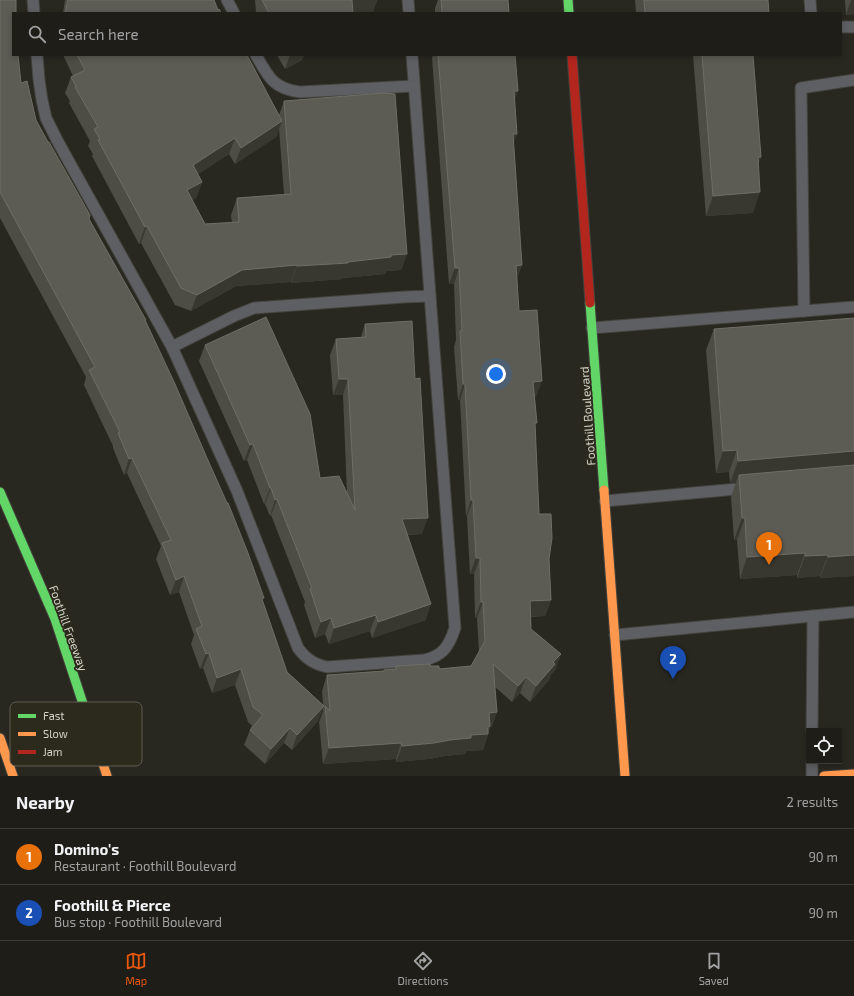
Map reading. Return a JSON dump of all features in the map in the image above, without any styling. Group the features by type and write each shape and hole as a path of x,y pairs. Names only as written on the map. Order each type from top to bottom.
{"main road":[{"path":"568,0 569,12"},
{"name":"Foothill Boulevard","path":"572,56 625,776"},
{"name":"Foothill Freeway","path":"0,492 55,619 82,702"},
{"path":"0,738 13,776"},
{"name":"Foothill Freeway","path":"104,766 107,776"},
{"path":"824,776 854,774"}],"lane":[{"path":"33,0 34,12"},
{"path":"227,0 233,12"},
{"path":"408,0 409,12"},
{"path":"810,0 811,12"},
{"path":"842,28 854,27"},
{"path":"37,56 39,80 46,118 172,347 238,491 298,648 305,658 315,664 327,667 435,658 443,652 451,641 455,628 412,56"},
{"path":"257,56 266,73 278,86 288,90 300,92 414,86"},
{"path":"804,311 801,88 854,80"},
{"path":"172,347 234,316 254,308 396,297 430,296"},
{"path":"592,328 854,307"},
{"path":"605,501 761,487"},
{"path":"615,635 854,612"},
{"path":"812,728 813,616"},
{"path":"812,764 812,776"}],"building":[{"path":"0,0 16,0 16,12 12,12 12,56 18,56 21,83 27,81 36,120 90,215 89,219 146,320 228,503 264,598 262,599 287,672 324,706 297,735 290,728 271,749 250,730 263,715 253,707 241,669 217,678 209,653 206,654 196,629 202,626 184,576 176,580 162,543 171,540 132,458 129,459 118,433 120,432 89,370 95,367 0,192"},
{"path":"68,0 214,0 218,10 219,9 220,12 65,12"},
{"path":"262,0 352,0 353,12 268,12"},
{"path":"441,0 508,0 509,12 442,12"},
{"path":"644,0 768,0 769,12 645,12"},
{"path":"78,56 248,56 282,121 241,148 235,138 193,165 202,182 187,190 205,224 239,222 237,198 291,194 284,101 384,93 395,94 407,254 391,255 391,257 348,263 297,265 242,270 197,295 181,288 147,226 145,227 98,140 100,139 94,129 98,127 75,87 76,86 71,77 85,70"},
{"path":"438,56 515,56 518,91 514,91 517,134 513,134 522,265 516,266 519,311 537,310 542,381 533,382 537,423 535,423 539,514 551,514 552,538 549,559 551,600 530,601 531,629 561,654 553,662 555,664 536,686 526,677 518,686 493,664 497,712 489,713 490,726 488,727 488,734 471,735 471,738 402,746 401,743 329,748 325,706 330,711 327,675 384,671 396,669 396,666 430,664 430,666 439,666 439,669 471,666 485,641 483,602 481,602 480,558 476,558 473,500 471,500 465,384 463,384 460,331 462,331 459,268 455,268"},
{"path":"702,56 753,56 761,157 758,157 760,192 713,196"},
{"path":"266,317 310,414 320,478 339,476 355,510 348,379 339,379 336,339 366,337 365,324 412,321 415,379 420,378 428,518 402,519 431,604 378,622 376,615 334,628 331,618 321,622 310,589 312,588 277,499 275,500 253,444 250,445 205,345"},
{"path":"854,318 854,451 738,461 737,450 723,451 714,329"},
{"path":"854,465 854,555 828,557 828,555 805,556 805,553 747,557 745,518 742,518 739,475"}],"traffic: fast":[{"path":"568,0 569,12"},
{"path":"590,303 604,490"},
{"path":"0,492 55,619 82,702"}],"traffic: slow":[{"path":"604,490 625,776"},
{"path":"0,738 13,776"},
{"path":"104,766 107,776"},
{"path":"824,776 854,774"}],"traffic: jam":[{"path":"572,56 590,303"}],"place":[{"name":"Domino's","path":"769,565"},
{"name":"Foothill & Pierce","path":"673,679"}]}
